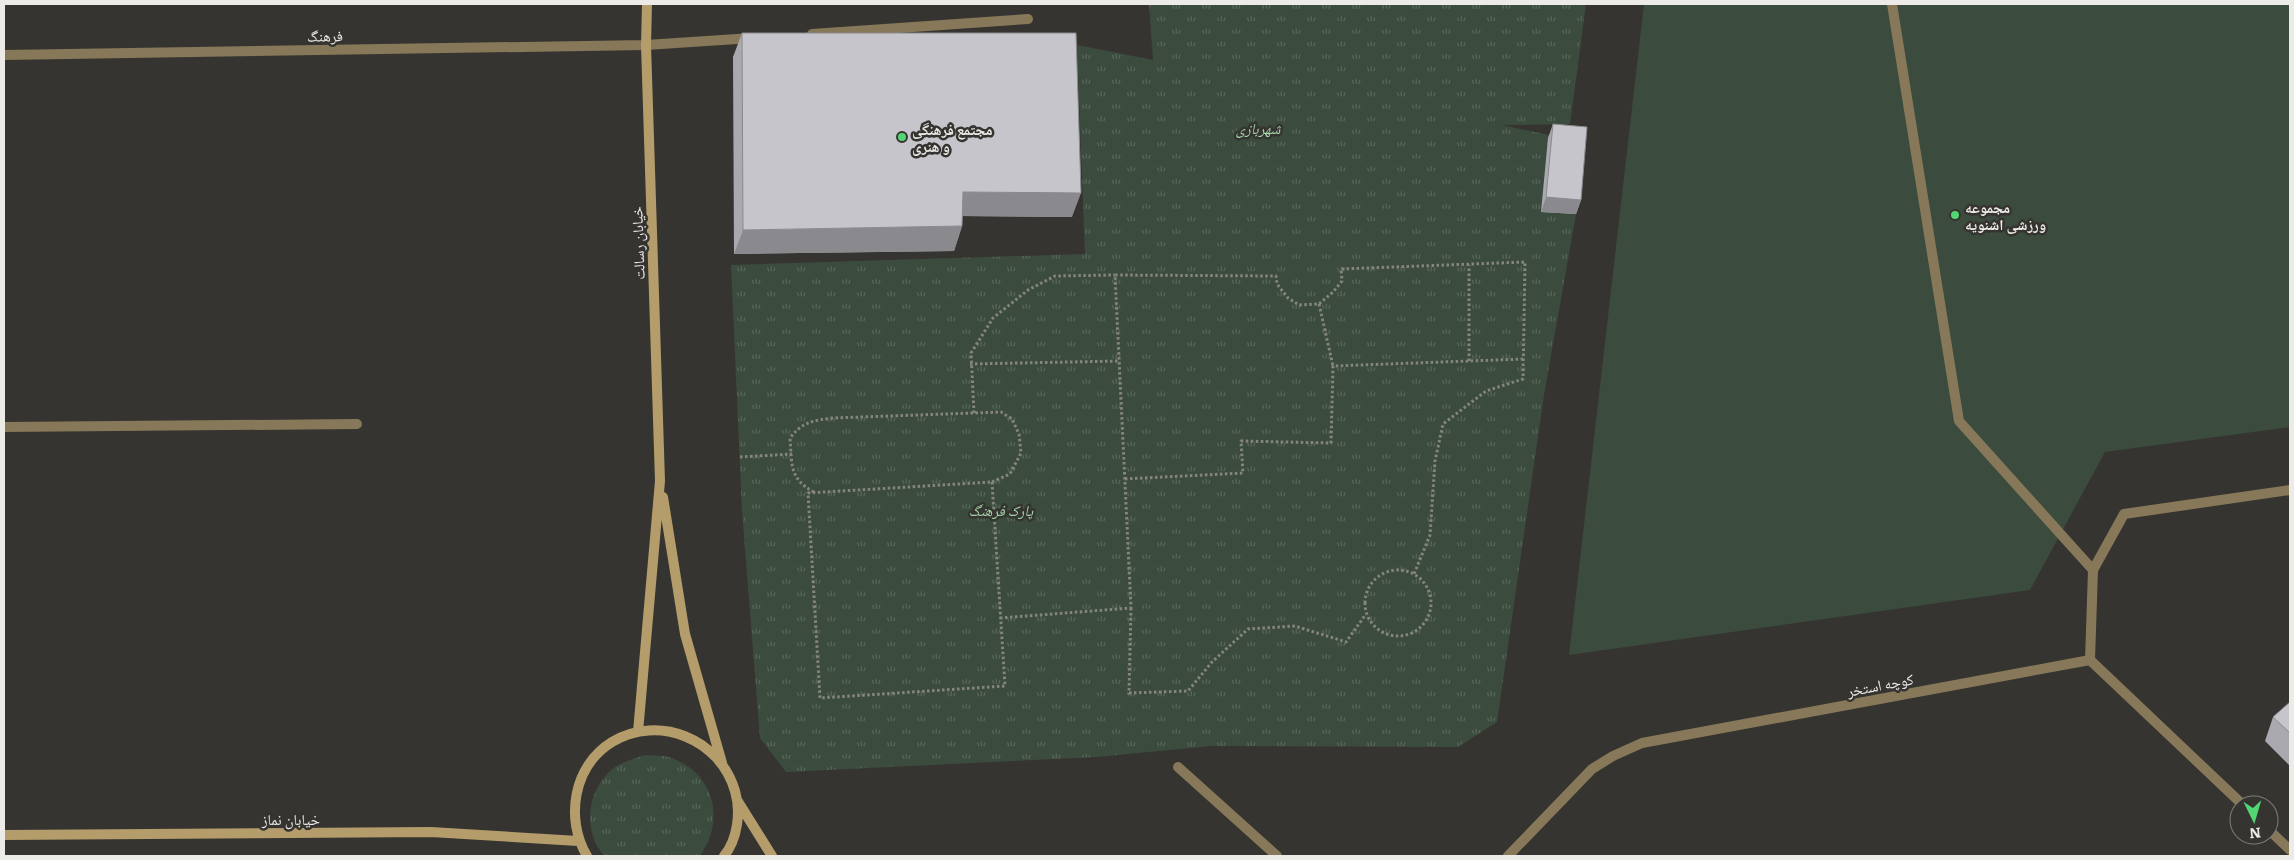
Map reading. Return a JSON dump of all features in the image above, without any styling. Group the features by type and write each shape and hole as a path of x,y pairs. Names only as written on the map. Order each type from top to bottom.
{"street":[{"name":"خیابان رسالت","path":"647,4 646,45 660,481"},
{"path":"1892,4 1959,421 2093,570"},
{"path":"803,34 1028,19"},
{"name":"فرهنگ","path":"4,55 646,45 764,37"},
{"path":"4,427 357,424"},
{"path":"638,732 660,481"},
{"path":"660,481 685,634 723,764 732,781 737,800 737,826 724,856"},
{"path":"2232,795 2090,660 2093,570 2124,514 2290,490"},
{"name":"کوچه استخر","path":"1508,856 1592,769 1642,743 2090,660"},
{"path":"587,856 578,841 573,814 578,786 591,761 612,742 638,732 662,730 685,735 706,747 723,764"},
{"path":"1178,767 1277,856"},
{"path":"737,800 772,856"},
{"name":"خیابان نماز","path":"4,835 431,832 578,841"},
{"path":"2279,840 2290,850"}],"path":[{"path":"974,413 970,364 971,353 993,318 1028,290 1055,276 1276,276 1277,284 1288,298 1299,305 1319,304 1333,292 1342,281 1341,269 1525,262 1523,379 1486,391 1443,424 1434,462 1430,535 1414,574"},
{"path":"1469,361 1470,265"},
{"path":"1115,276 1132,608 1129,693 1188,691 1212,662 1248,629 1295,626 1346,642 1366,614"},
{"path":"1125,479 1243,473 1242,441 1331,443 1333,366 1319,304"},
{"path":"1333,366 1524,359"},
{"path":"970,364 1119,361"},
{"path":"816,492 802,486 794,476 790,438 797,429 811,420 1001,412 1012,419 1019,434 1021,453 1017,464 1010,474 992,482 808,493 820,698 1005,686 992,482"},
{"path":"740,456 792,454"},
{"path":"1402,570 1414,574 1428,590 1430,610 1420,628 1411,634 1390,636 1380,632 1366,614 1364,604 1366,592 1372,582 1380,575 1402,570"},
{"path":"1000,618 1132,608"}],"green space":[{"name":"پارک فرهنگ","path":"1149,4 1586,4 1570,124 1501,125 1582,142 1576,214 1544,395 1497,722 1458,747 1212,746 1096,757 786,772 760,738 742,511 731,265 1085,254 1077,45 1153,60"},
{"name":"مجموعه ورزشی اشنویه","path":"1644,4 2290,4 2290,427 2105,452 2030,590 1569,655"},
{"path":"646,755 669,757 684,764 705,785 711,798 713,812 712,827 708,842 700,856 604,856 598,847 593,836 590,815 595,793 600,783 615,767"}],"building":[{"name":"مجتمع فرهنگی و هنری","path":"742,33 1076,33 1081,193 963,192 962,226 743,230"},
{"path":"1553,124 1587,127 1581,200 1546,197"},
{"path":"2290,702 2290,733 2273,717"}],"place":[{"name":"مجتمع فرهنگی و هنری","path":"902,137"},
{"name":"مجموعه ورزشی اشنویه","path":"1955,215"}],"park label":[{"name":"شهربازی","path":"1258,127"}]}
